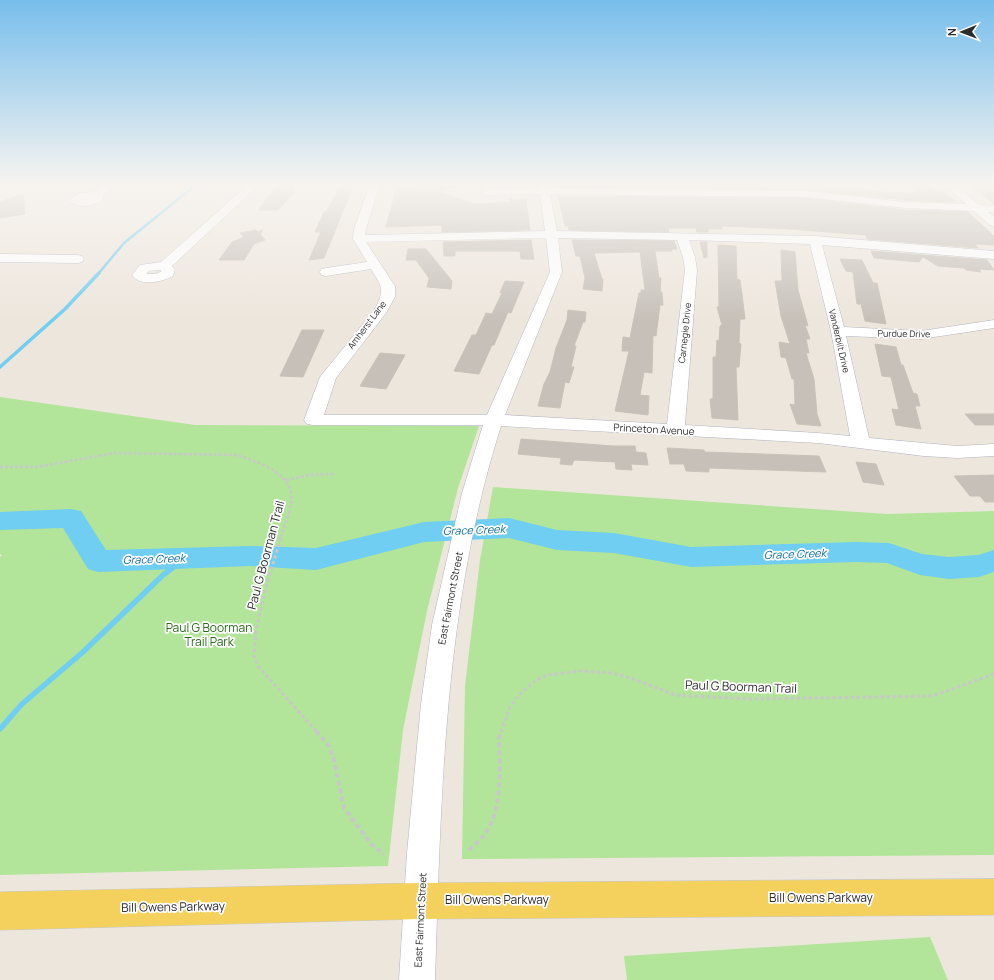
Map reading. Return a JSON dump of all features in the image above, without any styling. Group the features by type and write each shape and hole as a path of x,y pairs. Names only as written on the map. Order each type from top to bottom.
{"main road":[{"name":"Bill Owens Parkway","path":"0,911 420,901 994,897"}],"street":[{"path":"164,266 204,230"},
{"path":"360,230 359,239 552,234 815,240 994,255"},
{"name":"East Fairmont Street","path":"417,980 420,901 434,704 444,625 472,493 494,420 555,275 556,264 551,230"},
{"name":"Carnegie Drive","path":"675,430 691,270 689,257 682,237"},
{"name":"Amherst Lane","path":"313,420 330,374 381,310 386,301 388,286 375,264 361,245 359,239"},
{"name":"Vanderbilt Drive","path":"815,240 838,331 861,444"},
{"path":"0,258 78,259"},
{"path":"326,272 375,264"},
{"name":"Purdue Drive","path":"838,331 914,335 939,334 994,324"},
{"name":"Princeton Avenue","path":"313,420 494,420 818,438 924,450 962,452 994,450"}],"path":[{"path":"0,467 36,467 115,453 176,455 228,454 237,455 252,460 283,476 286,480 302,475 317,473 334,474"},
{"name":"Paul G Boorman Trail","path":"286,480 292,496 268,583 254,644 254,656 258,666 329,746 334,760 344,808 372,845 384,854"},
{"name":"Paul G Boorman Trail","path":"469,850 485,834 492,819 500,789 499,738 510,707 518,696 536,680 548,675 594,670 633,679 675,695 750,699 919,698 932,696 994,674"}],"green space":[{"name":"Paul G Boorman Trail Park","path":"0,397 195,425 479,426 458,488 427,611 403,730 388,866 0,875 0,557 2,555 0,554"},
{"path":"493,487 887,514 994,511 994,855 462,859 465,686 480,560"},
{"path":"930,937 948,980 627,980 624,956"}],"building":[{"path":"256,230 258,232 263,230 260,234 265,240 254,244 244,260 219,260 232,242 244,237 240,233"},
{"path":"316,230 335,230 324,258 309,260 321,232 315,232"},
{"path":"442,230 530,230 442,232"},
{"path":"569,230 668,230 669,232"},
{"path":"696,230 708,230 708,232 697,232"},
{"path":"799,230 987,230 994,236 994,245 975,244 978,248 867,239 866,235"},
{"path":"531,240 534,259 521,259 520,251 455,251 455,256 444,256 443,242"},
{"path":"572,240 674,241 677,249 671,249 672,251 655,251 659,278 661,278 660,292 662,292 663,305 660,305 656,336 653,335 652,373 644,372 640,395 649,396 648,415 615,411 629,351 622,351 623,337 630,338 639,293 641,293 641,290 645,290 640,252 594,253 603,279 602,291 583,289 585,278 580,256 576,256"},
{"path":"700,242 707,242 707,257 704,258"},
{"path":"718,245 736,246 737,279 740,280 745,319 740,319 739,343 741,344 739,367 736,367 738,420 712,418 710,399 713,399 713,357 716,357 717,340 719,341 720,326 722,325 717,307 719,307"},
{"path":"408,249 426,249 452,281 451,289 427,287 429,278 416,260 406,260"},
{"path":"781,250 795,252 798,290 808,326 805,325 810,339 806,339 809,353 806,353 814,379 817,414 821,426 797,424 790,404 795,405 794,379 792,379 786,358 781,357 779,342 790,344 781,316 775,281 782,281"},
{"path":"871,251 987,260 994,270 979,269 981,272 966,270 964,268 938,266 923,257 919,262 874,258"},
{"path":"840,259 862,260 873,283 877,283 886,324 865,321 861,304 857,304 853,272 846,271"},
{"path":"505,281 524,282 511,313 508,312 494,345 492,345 479,374 454,371 472,335 476,335 486,313 492,314 502,293 500,293"},
{"path":"568,310 586,312 585,322 583,322 574,346 576,346 571,367 574,367 569,383 565,382 560,408 538,406 544,384 550,372 556,348 567,320"},
{"path":"302,330 324,330 303,377 280,376"},
{"path":"875,344 896,347 901,365 903,365 913,393 917,394 920,406 915,406 921,429 896,425 892,409 899,410 891,377 882,376"},
{"path":"380,353 405,355 386,389 360,386"},
{"path":"965,414 994,414 994,425 975,425"},
{"path":"521,439 613,446 635,446 636,452 646,453 648,465 631,464 632,470 616,469 615,462 574,460 572,465 560,464 561,458 518,454"},
{"path":"667,448 704,450 705,452 819,456 826,472 709,468 709,472 686,471 684,464 670,464"},
{"path":"856,462 876,464 884,485 863,482"},
{"path":"994,475 994,502 985,502 980,496 970,496 954,476"}],"waterway":[{"path":"98,274 124,243 140,230"},
{"path":"0,367 65,309 99,273"},
{"name":"Grace Creek","path":"0,521 71,518 98,561 250,556 316,559 424,532 509,528 557,540 614,543 691,557 856,552 889,553 920,564 949,568 979,566 994,561"},
{"path":"0,729 22,704 83,652 163,575 186,558"}]}
